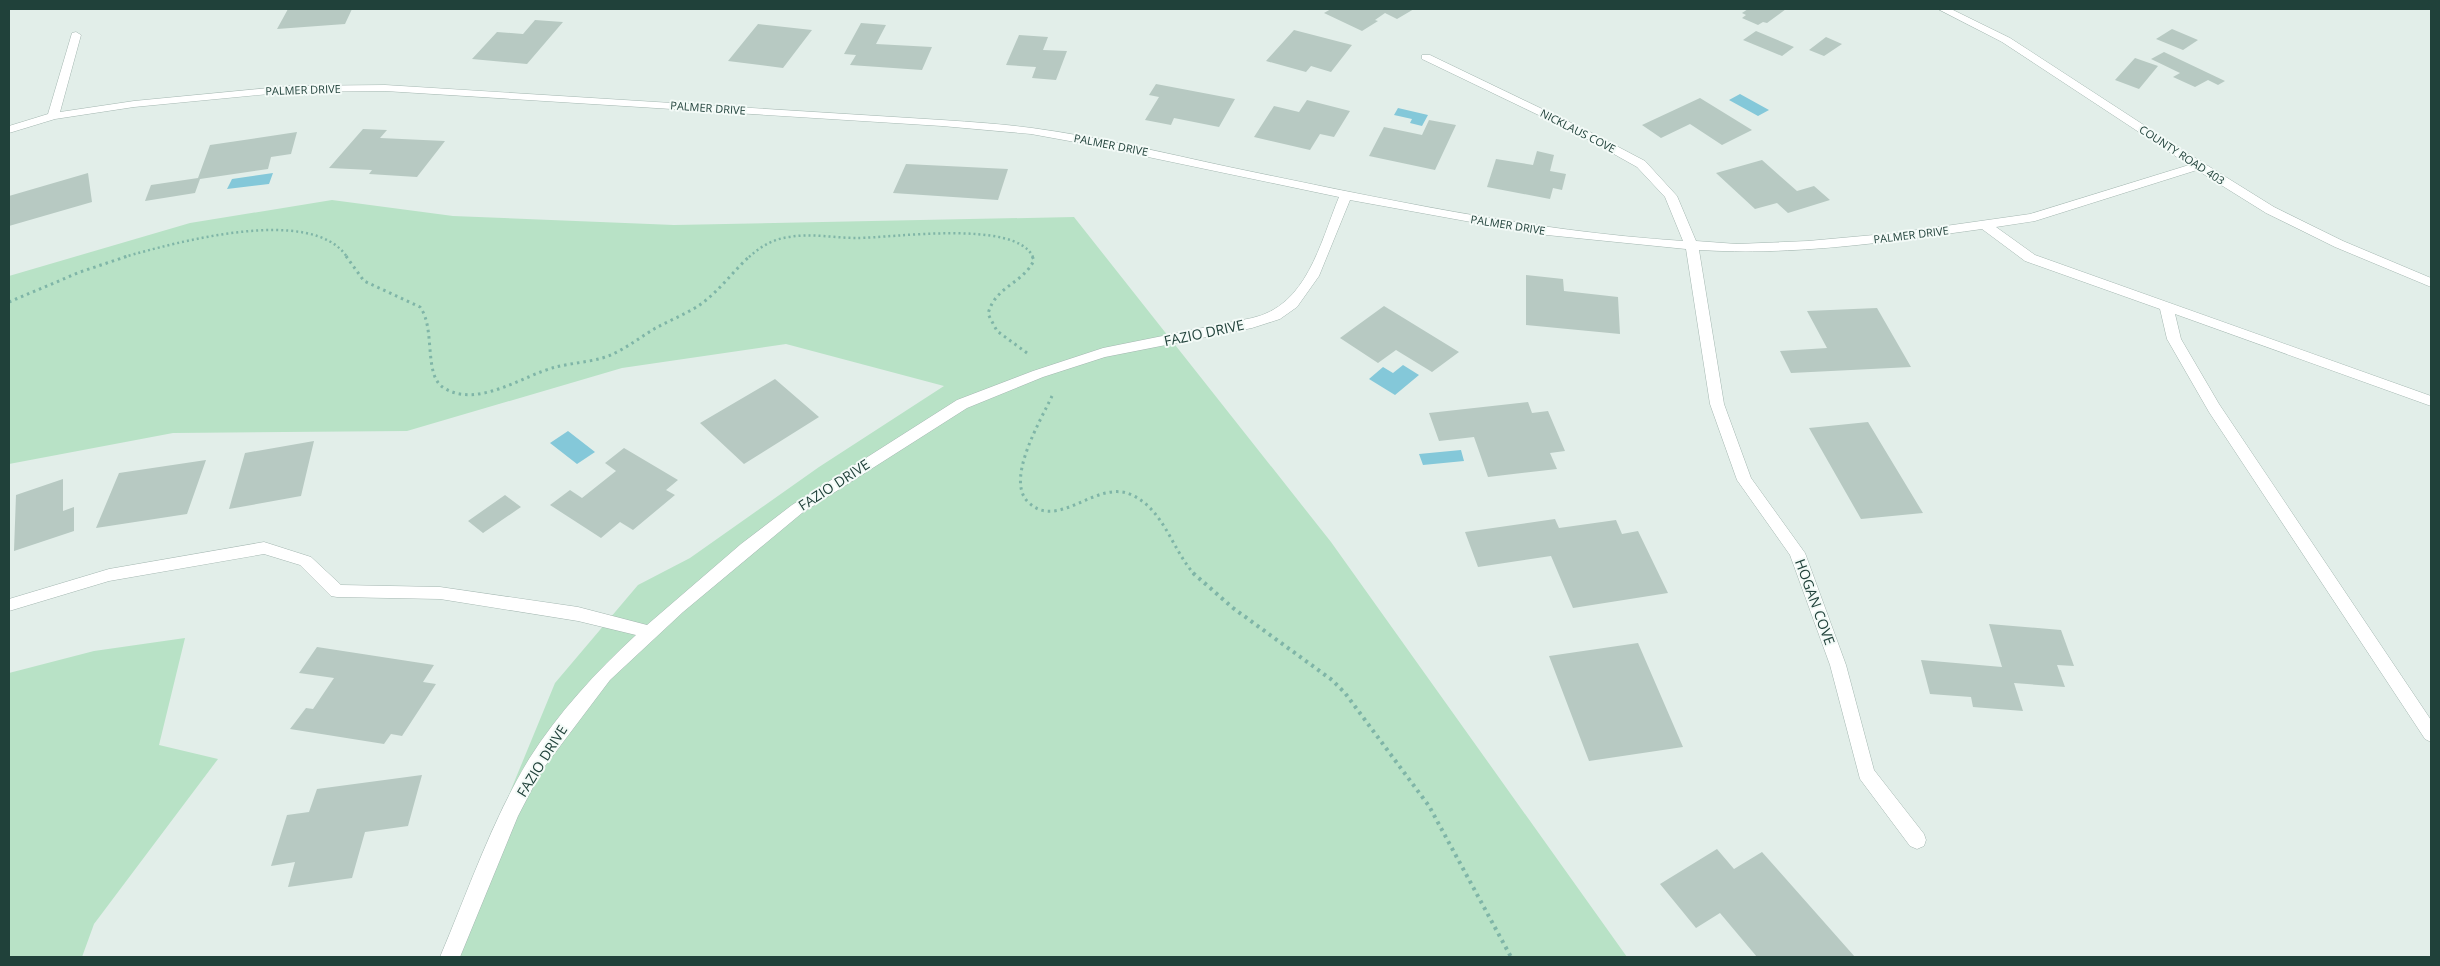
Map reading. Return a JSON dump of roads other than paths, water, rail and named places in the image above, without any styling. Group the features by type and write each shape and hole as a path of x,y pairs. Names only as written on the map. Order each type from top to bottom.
{"street":[{"name":"COUNTY ROAD 403","path":"1943,9 2006,40 2270,210 2339,244 2431,283"},
{"path":"53,116 76,35"},
{"name":"NICKLAUS COVE","path":"1426,56 1584,133 1641,164 1671,196 1692,246"},
{"name":"PALMER DRIVE","path":"9,130 53,116 134,104 289,89 385,88 942,123 1031,131 1142,150 1346,194 1537,230 1692,246 1737,248 1808,245 1896,237 1985,225 2040,215 2200,165"},
{"name":"FAZIO DRIVE","path":"450,957 510,812 536,764 604,675 736,557 797,509 962,404 1038,374 1104,353 1252,323 1276,315 1293,303 1311,283 1346,194"},
{"path":"1985,225 2030,258 2431,401"},
{"name":"HOGAN COVE","path":"1692,246 1717,404 1744,480 1798,553 1838,665 1866,773 1917,840"},
{"path":"2166,306 2174,339 2214,408 2431,734"},
{"path":"9,605 109,576 264,548 306,561 337,591 440,593 578,614 650,632"}],"water":[{"path":"1740,94 1769,110 1758,116 1729,100"},
{"path":"1398,108 1428,115 1422,126 1410,123 1412,119 1394,115"},
{"path":"273,173 269,184 227,189 232,179"},
{"path":"1403,365 1419,375 1395,395 1369,379 1383,367 1393,373"},
{"path":"568,431 595,452 577,464 550,443"},
{"path":"1461,450 1464,461 1423,465 1419,454"}]}
